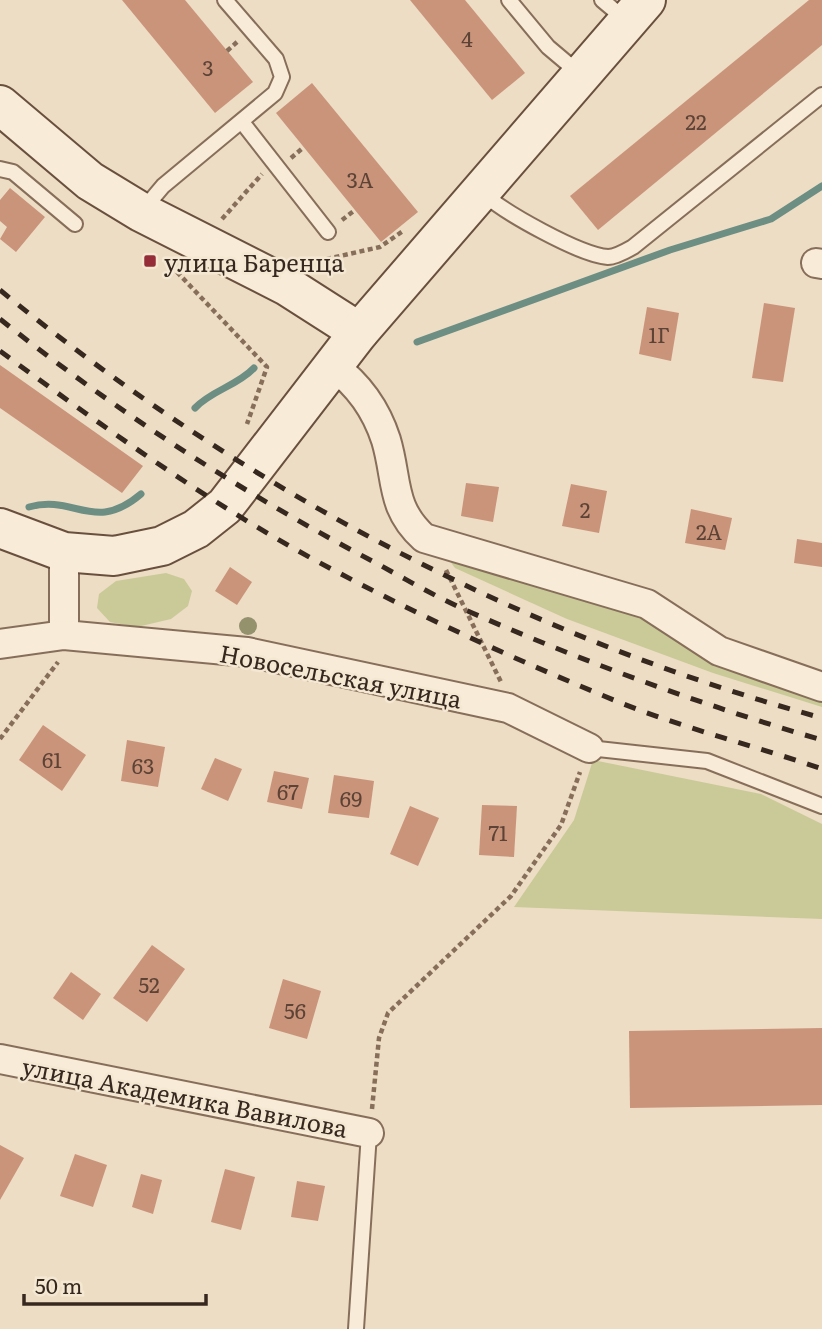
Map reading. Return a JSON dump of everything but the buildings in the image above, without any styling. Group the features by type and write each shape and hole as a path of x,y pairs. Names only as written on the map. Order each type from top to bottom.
{"street":[{"path":"0,528 64,552 114,556 162,546 196,529 233,497 359,332 582,75 625,7"},
{"path":"0,105 90,181 141,212 287,286 359,332"},
{"path":"333,366 351,379 373,407 386,441 406,522 424,538 647,604 719,651 822,687"},
{"path":"64,552 64,635"},
{"name":"Новосельская улица","path":"0,644 64,635 247,652 508,708 589,748"},
{"name":"улица Академика Вавилова","path":"0,1059 369,1133"}],"lane":[{"path":"141,212 163,187 275,93 282,77 276,60 225,0"},
{"path":"509,0 548,47 582,75"},
{"path":"481,192 498,207 586,252 610,257 633,247 822,95"},
{"path":"242,122 328,232"},
{"path":"0,169 13,172 75,224"},
{"path":"589,748 707,761 822,806"},
{"path":"356,1329 369,1133"}],"path":[{"path":"318,261 380,247 410,226"},
{"path":"177,272 267,366 244,431"},
{"path":"424,538 451,578 499,678 508,708"},
{"path":"0,739 58,664 64,635"},
{"path":"369,1133 379,1038 388,1013 511,896 561,825 589,748"}],"green space":[{"path":"440,548 653,617 822,692 822,707 713,673 567,619 455,568"},
{"path":"166,573 184,579 192,591 188,606 171,619 137,627 110,622 97,608 99,594 116,581"},
{"path":"593,760 761,794 822,824 822,919 514,907 574,820"}],"waterway":[{"path":"417,342 670,250 771,219 822,186"},
{"path":"195,408 254,368"},
{"path":"29,507 45,504 85,511 110,511 125,506 141,494"}],"railway":[{"path":"0,290 92,362 188,428 287,490 389,547 494,598 601,644 711,684 822,718"},
{"path":"0,319 90,387 182,450 278,509 434,595 600,665 732,712 822,740"},
{"path":"0,351 209,497 296,550 375,592 480,642 621,703 822,769"}],"place":[{"name":"улица Баренца","path":"150,261"}]}
